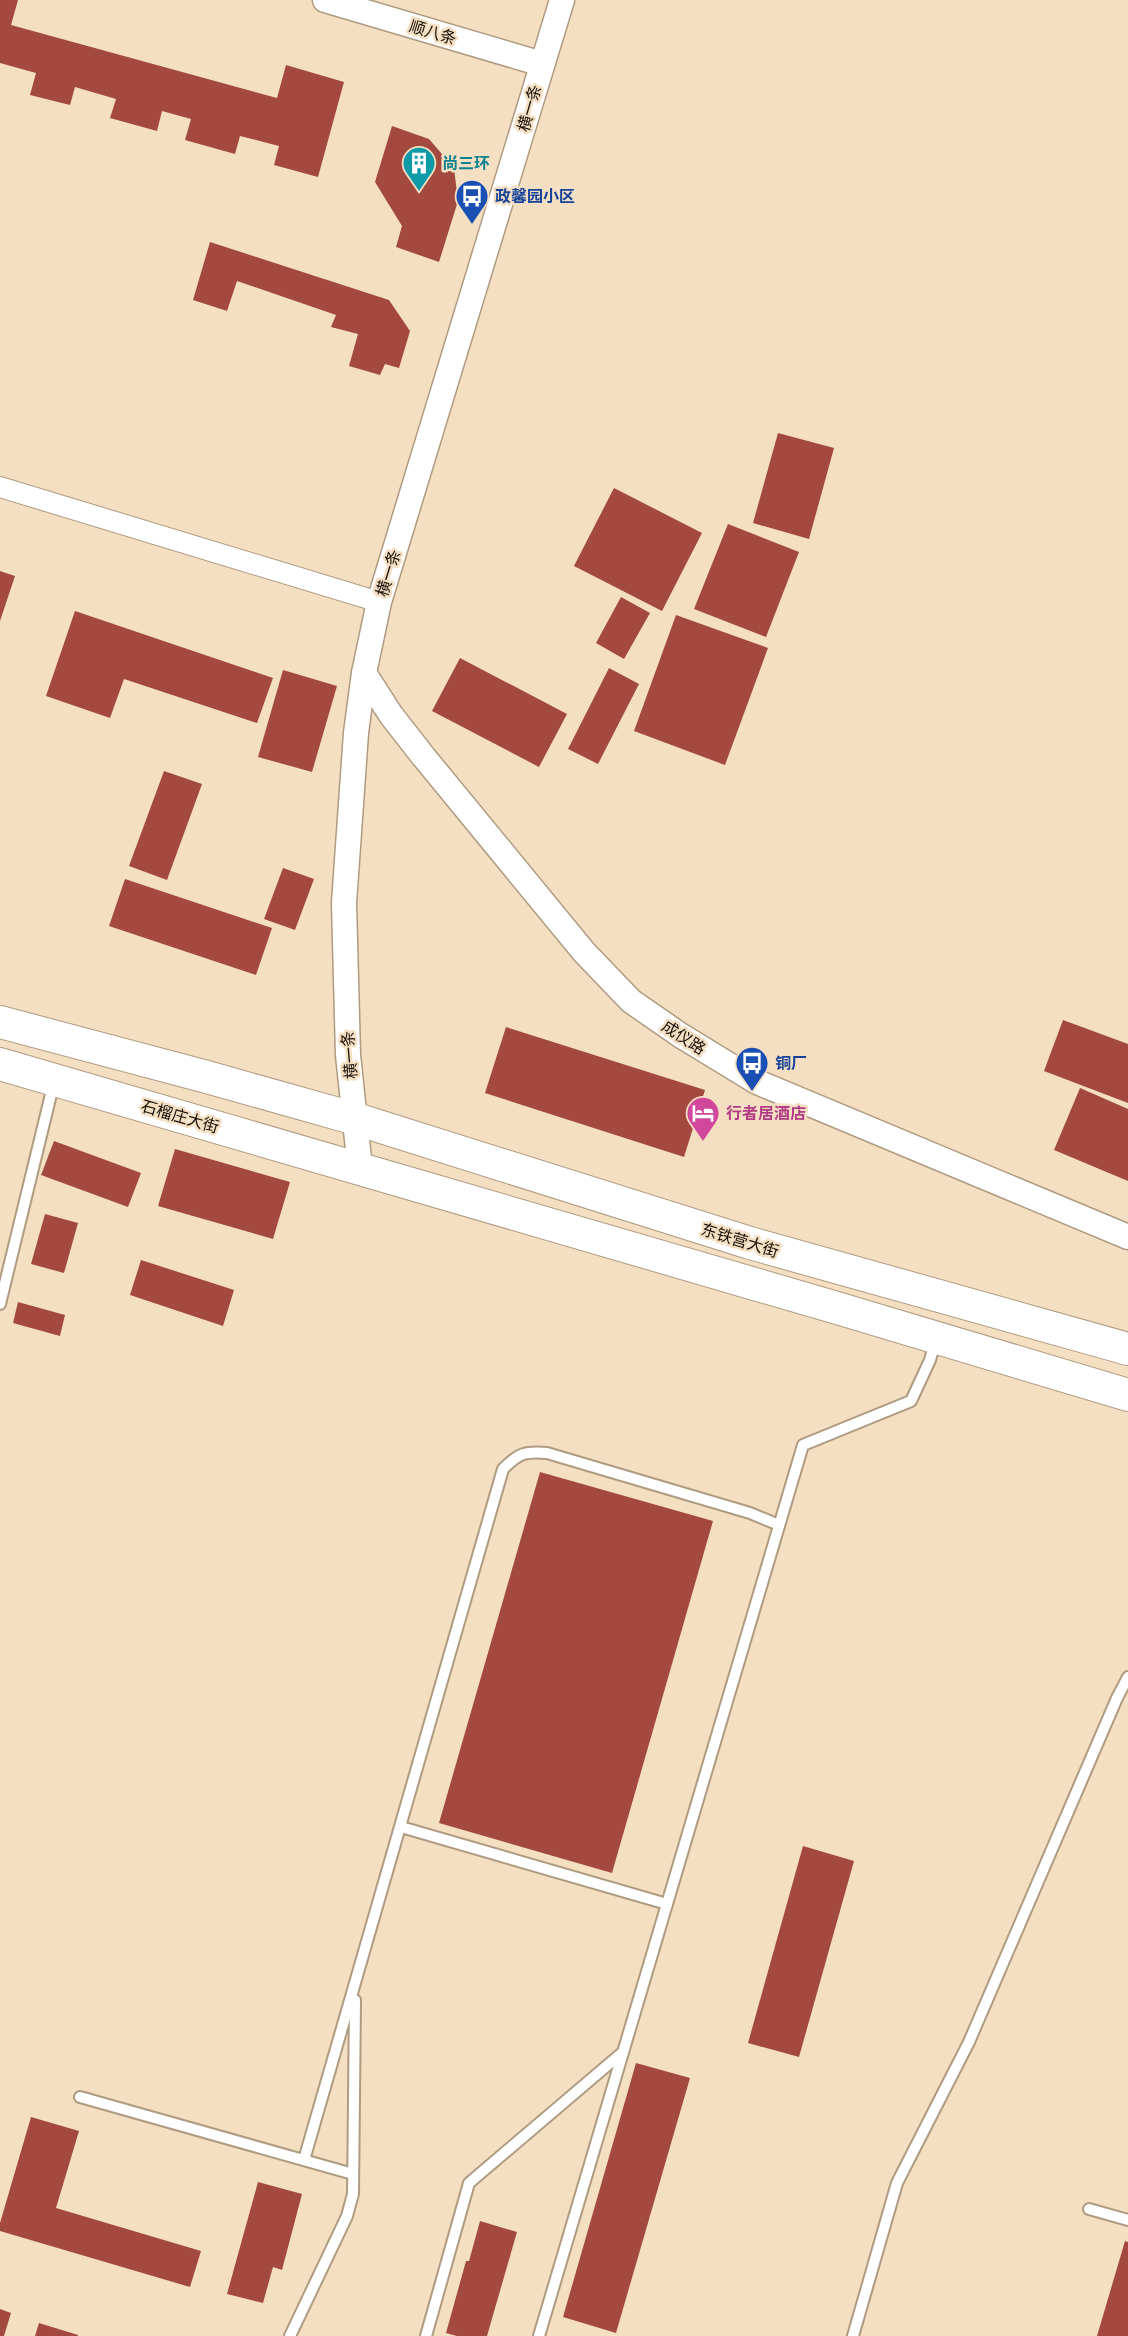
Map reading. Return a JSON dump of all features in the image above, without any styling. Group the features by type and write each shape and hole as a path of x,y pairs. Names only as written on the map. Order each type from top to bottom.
{"main road":[{"path":"0,1022 356,1119"},
{"name":"石榴庄大街","path":"0,1065 360,1168"},
{"name":"东铁营大街","path":"356,1119 750,1244 1128,1349"},
{"path":"360,1168 1128,1395"}],"street":[{"name":"顺八条","path":"325,0 542,64"},
{"name":"横一条","path":"360,1168 348,1055 344,903 351,793 364,673 379,602 562,0"},
{"path":"0,487 379,602"},
{"name":"成仪路","path":"364,673 423,756 584,952 631,1001 689,1041 757,1082 1128,1237"}],"lane":[{"path":"0,1304 54,1079"},
{"path":"539,2336 803,1445 911,1401 930,1360 937,1337"},
{"path":"304,2160 503,1469 514,1458 528,1452 547,1453 750,1513 779,1525"},
{"path":"854,2336 897,2182 969,2042 1128,1677"},
{"path":"401,1827 666,1904"},
{"path":"290,2336 347,2216 353,2194 356,1984"},
{"path":"426,2336 469,2183 623,2051"},
{"path":"80,2097 353,2174"},
{"path":"1089,2209 1128,2220"}],"building":[{"path":"0,0 18,0 11,25 277,98 286,65 344,82 318,177 274,165 279,146 240,136 235,154 185,140 191,119 162,111 157,131 110,118 116,99 75,87 70,105 30,95 36,73 0,63"},
{"name":"尚三环","path":"392,126 429,139 454,168 458,201 439,262 396,247 402,226 375,182"},
{"path":"210,242 389,300 410,331 399,368 385,364 380,375 349,366 358,334 331,327 336,315 237,281 227,311 193,300"},
{"path":"778,433 834,448 809,539 753,523"},
{"path":"614,488 702,533 662,611 574,566"},
{"path":"728,524 799,552 766,637 694,609"},
{"path":"0,571 15,576 0,621"},
{"path":"621,597 650,613 624,659 596,643"},
{"path":"75,611 273,678 257,723 124,679 110,718 46,696"},
{"path":"676,615 768,648 725,765 634,731"},
{"path":"460,658 567,714 539,767 432,711"},
{"path":"609,668 639,684 598,764 568,749"},
{"path":"283,670 337,686 312,772 258,757"},
{"path":"164,771 202,784 167,880 129,866"},
{"path":"283,868 314,879 295,930 264,919"},
{"path":"125,879 272,928 256,975 109,926"},
{"path":"1063,1020 1128,1044 1128,1103 1044,1071"},
{"path":"506,1027 705,1090 684,1157 485,1093"},
{"path":"1080,1088 1128,1109 1128,1181 1054,1150"},
{"path":"54,1141 141,1173 128,1207 41,1175"},
{"path":"175,1149 290,1182 273,1239 158,1206"},
{"path":"45,1214 78,1223 64,1273 31,1264"},
{"path":"141,1260 234,1290 223,1326 130,1295"},
{"path":"18,1302 65,1315 60,1336 13,1323"},
{"path":"540,1472 713,1521 612,1873 439,1823"},
{"path":"803,1846 854,1861 799,2057 748,2043"},
{"path":"636,2063 690,2078 616,2333 563,2317"},
{"path":"31,2117 79,2131 56,2208 201,2251 190,2287 0,2231 0,2223"},
{"path":"258,2182 302,2194 282,2270 273,2267 263,2303 227,2294"},
{"path":"480,2221 517,2232 487,2336 457,2336 446,2333"},
{"path":"1125,2241 1128,2242 1128,2336 1097,2336"},
{"path":"0,2309 11,2313 4,2336 0,2336"},
{"path":"39,2323 78,2335 78,2336 35,2336"}],"place":[{"name":"尚三环","path":"419,192"},
{"name":"政馨园小区","path":"472,225"},
{"name":"铜厂","path":"752,1092"},
{"name":"行者居酒店","path":"703,1142"}]}
